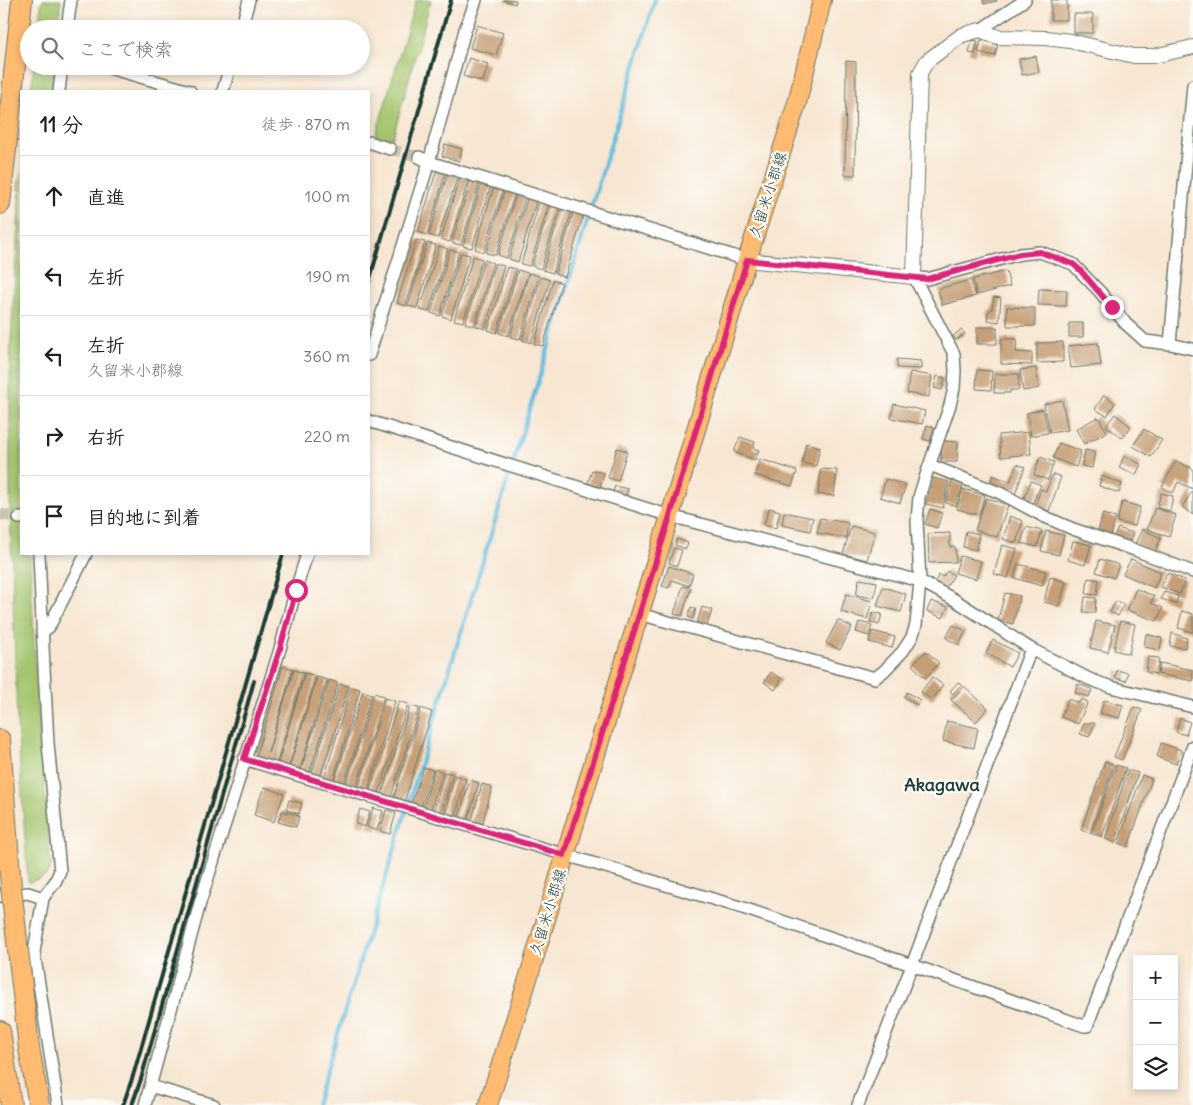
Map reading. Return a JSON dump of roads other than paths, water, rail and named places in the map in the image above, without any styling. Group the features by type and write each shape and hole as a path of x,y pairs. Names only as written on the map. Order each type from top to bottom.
{"highway":[{"path":"0,204 22,0"},
{"path":"0,740 6,891 39,1105"},
{"path":"0,1031 11,1105"}],"main road":[{"name":"久留米小郡線","path":"488,1105 747,260 797,103 822,0"}],"street":[{"path":"68,20 71,0"},
{"path":"243,20 249,0"},
{"path":"370,348 372,335 424,159 476,0"},
{"path":"639,614 875,678 903,651 912,637 916,625 920,581 916,521 919,497 952,397 955,371 954,354 914,277 920,73 927,61 962,35 980,30 1025,0"},
{"path":"980,30 998,37 1046,38 1070,41 1134,56 1154,56 1193,47"},
{"path":"59,90 61,75"},
{"path":"134,75 186,90"},
{"path":"223,90 227,75"},
{"path":"1170,344 1193,85"},
{"path":"370,142 390,149"},
{"path":"424,159 747,260 927,279 1020,254 1040,252 1073,264 1100,292 1126,324 1145,341 1193,349"},
{"path":"370,421 670,516 920,581 955,600 1031,649 1096,682 1193,707"},
{"path":"930,465 1000,493 1073,530 1135,550 1193,572"},
{"path":"39,555 48,744 60,871 56,882 43,898 34,952 58,1105"},
{"path":"42,632 49,627 85,555"},
{"path":"145,1105 200,903 280,649 307,555"},
{"path":"858,1105 1031,649"},
{"path":"244,759 743,908 1087,1026 1193,746"},
{"path":"6,891 28,893 43,898"},
{"path":"150,1086 214,1105"}],"waterway":[{"path":"316,1105 655,0"}],"tunnel":[{"path":"390,149 419,157"},
{"path":"0,185 20,187"},
{"path":"0,514 19,518"}],"railway":[{"path":"370,279 451,0"},
{"path":"123,1105 133,1076 283,555"},
{"path":"132,1105 254,681"}],"district":[{"name":"Akagawa","path":"942,785"}]}
